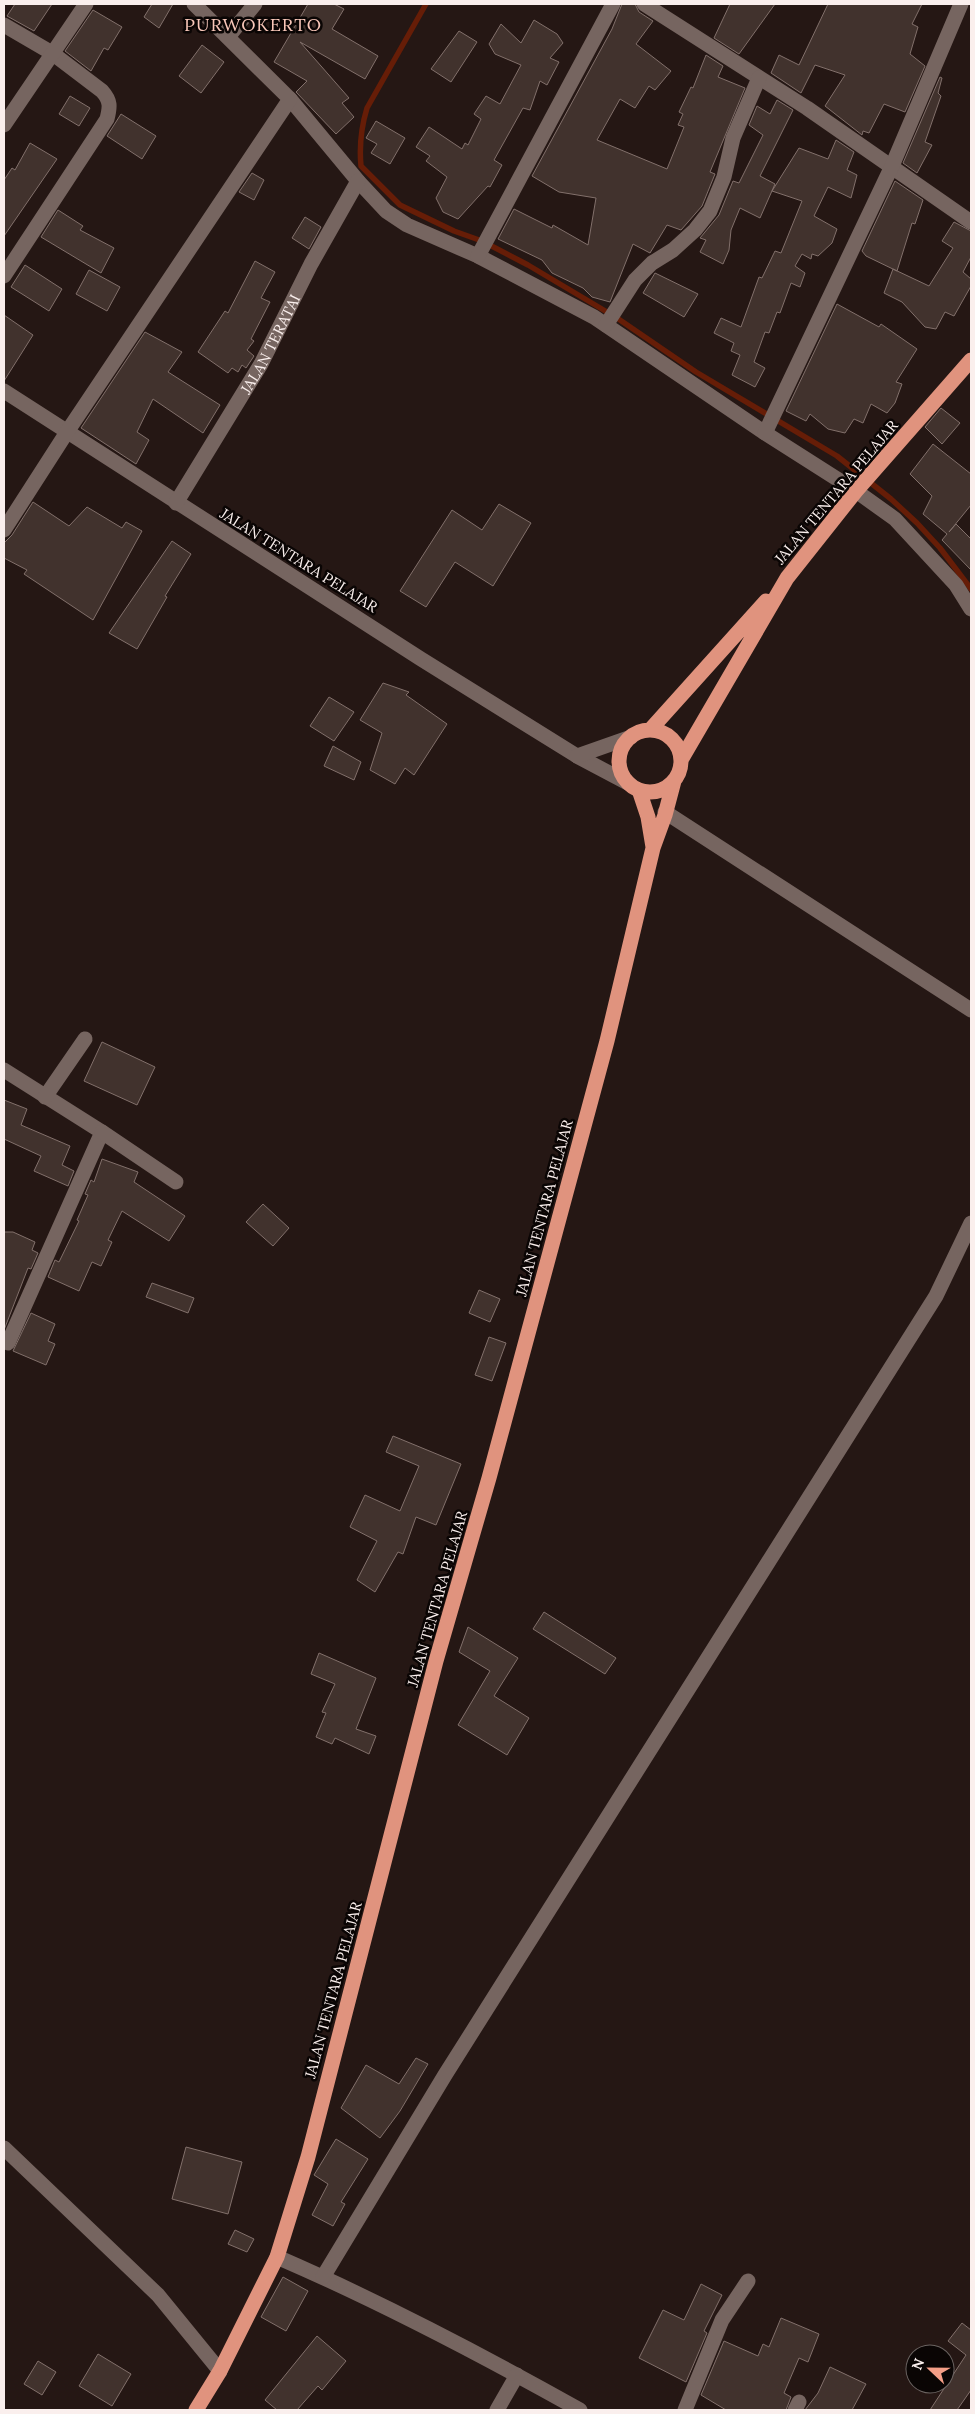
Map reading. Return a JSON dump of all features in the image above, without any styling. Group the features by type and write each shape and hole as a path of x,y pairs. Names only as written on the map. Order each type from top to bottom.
{"highway":[{"name":"JALAN TENTARA PELAJAR","path":"681,760 787,578 862,483 971,360"},
{"path":"653,848 648,817 620,764 624,745 631,737 650,730 787,578"},
{"path":"633,787 657,791 674,782 679,772 681,760 675,742 659,732 650,730"},
{"name":"JALAN TENTARA PELAJAR","path":"196,2410 220,2371 277,2257 308,2157 436,1661 492,1468 607,1041 653,848 674,782"}],"street":[{"path":"4,125 86,4"},
{"path":"194,4 290,99 358,181 386,211 407,225 479,253 610,318 768,428 862,483 970,599"},
{"path":"228,38 255,4"},
{"path":"479,253 613,4"},
{"path":"644,4 807,108 971,222"},
{"path":"768,428 892,166 961,4"},
{"path":"4,25 52,53 102,91 108,97 110,107 107,119 4,276"},
{"path":"610,318 635,280 652,263 673,250 696,230 710,211 724,177 733,138 758,78"},
{"path":"4,530 67,432 290,99"},
{"name":"JALAN TERATAI","path":"176,503 261,364 311,264 358,181"},
{"name":"JALAN TENTARA PELAJAR","path":"4,391 176,503 577,756 633,787"},
{"path":"577,756 631,737"},
{"path":"665,812 971,1010"},
{"path":"45,1097 85,1039"},
{"path":"4,1070 102,1132 176,1182"},
{"path":"8,1343 102,1132"},
{"path":"323,2277 451,2067 936,1296 971,1223"},
{"path":"4,2148 158,2295 220,2371"},
{"path":"277,2257 323,2277 517,2375 580,2410"},
{"path":"685,2410 722,2320 748,2281"},
{"path":"497,2410 517,2375"}],"building":[{"path":"15,4 52,4 34,31 7,16"},
{"path":"152,4 173,4 159,28 144,17"},
{"path":"308,4 334,4 344,9 332,29 378,56 365,79 300,42 349,98 342,103 354,117 336,134 296,92 307,81 274,62"},
{"path":"622,4 635,4 639,12 653,21 636,44 671,71 655,90 649,86 635,108 620,99 597,140 667,169 684,127 678,125 683,114 679,112 691,87 693,88 706,55 723,66 718,77 745,88 710,172 715,174 702,206 681,230 667,225 650,253 633,244 610,302 592,297 583,288 552,273 542,260 498,239 514,209 552,228 553,225 588,245 596,198 559,192 532,176 612,29"},
{"path":"730,4 775,4 739,54 714,38"},
{"path":"828,4 922,4 912,24 918,27 910,54 925,66 905,112 884,104 869,133 863,131 862,135 825,106 845,75 815,65 801,93 771,73 779,55 799,65"},
{"path":"93,10 122,27 108,50 104,48 91,71 65,51"},
{"path":"534,20 557,34 563,43 550,58 559,62 547,85 540,81 530,110 523,108 494,160 502,165 490,187 488,186 458,219 443,212 436,198 447,177 426,161 430,156 416,147 429,127 462,149 465,143 468,145 481,119 474,114 486,96 500,104 521,65 495,54 489,44 501,24 521,43"},
{"path":"459,31 477,42 451,82 431,69"},
{"path":"202,45 224,62 201,93 179,76"},
{"path":"940,77 942,78 938,93 941,96 925,142 932,145 917,173 903,163"},
{"path":"70,96 90,108 79,126 59,114"},
{"path":"777,100 793,110 760,176 775,184 760,218 740,208 731,230 729,250 723,264 700,252 706,240 700,238 719,215 733,181 739,183 763,135 749,125 757,106 770,114"},
{"path":"121,114 156,136 142,159 107,136"},
{"path":"376,121 405,138 390,164 371,153 377,144 366,138"},
{"path":"836,140 854,152 847,170 857,175 851,198 828,187 814,216 837,229 832,243 818,256 812,254 811,259 802,254 795,266 805,273 800,287 791,283 780,313 777,312 769,333 765,332 754,362 765,368 755,387 732,375 740,355 731,351 734,343 714,333 721,318 741,327 759,277 762,278 775,251 781,253 802,201 772,191 799,148 828,159"},
{"path":"30,143 57,159 4,236 4,180 12,168 15,170"},
{"path":"252,173 264,180 254,200 239,192"},
{"path":"895,181 923,200 915,224 912,223 897,271 866,256 862,251"},
{"path":"58,210 83,226 80,230 114,248 101,273 41,237"},
{"path":"305,217 321,227 309,249 292,238"},
{"path":"954,222 971,231 971,257 963,272 971,279 971,286 954,316 945,312 936,329 925,327 902,302 884,293 893,269 929,286 953,248 942,241"},
{"path":"255,261 275,272 261,298 270,302 251,339 254,341 247,350 254,356 246,368 242,365 238,372 232,368 228,373 198,352 225,311 228,313"},
{"path":"25,265 62,289 49,311 11,287"},
{"path":"89,270 120,287 107,311 76,294"},
{"path":"655,273 698,294 684,317 643,293"},
{"path":"837,304 879,327 881,324 917,349 896,382 902,384 895,403 887,413 871,404 863,423 854,419 845,433 828,429 810,414 806,421 786,411"},
{"path":"4,315 33,335 4,381"},
{"path":"145,332 182,352 168,372 220,405 203,433 153,399 137,432 149,440 136,464 81,428"},
{"path":"941,408 960,423 942,444 925,427"},
{"path":"933,444 971,474 971,505 949,532 956,524 971,539 971,570 942,540 947,534 923,514 932,496 910,474"},
{"path":"33,502 69,526 87,507 122,528 126,522 142,531 93,620 24,574 27,570 4,558 4,543 12,535"},
{"path":"499,504 531,523 493,586 455,562 426,607 400,591 452,510 482,530"},
{"path":"172,541 191,554 165,596 167,597 137,649 109,633"},
{"path":"383,683 409,692 406,695 447,724 414,775 405,768 395,784 370,770 382,733 360,720"},
{"path":"329,697 354,712 334,741 310,726"},
{"path":"333,746 361,762 354,780 324,766"},
{"path":"102,1042 155,1067 137,1105 84,1081"},
{"path":"4,1100 27,1109 21,1125 70,1146 62,1165 74,1171 68,1186 34,1171 41,1156 4,1139"},
{"path":"102,1159 138,1172 134,1182 185,1216 169,1241 122,1211 108,1240 112,1242 101,1266 92,1262 79,1291 48,1277 55,1260 59,1262 79,1221 77,1220 88,1195 85,1194 91,1180 94,1182"},
{"path":"263,1204 289,1228 273,1246 246,1222"},
{"path":"4,1232 13,1232 35,1242 32,1250 38,1253 31,1269 28,1268 4,1330"},
{"path":"152,1283 194,1298 188,1313 146,1297"},
{"path":"479,1290 500,1299 490,1322 469,1313"},
{"path":"31,1313 55,1324 48,1341 55,1344 46,1365 13,1351"},
{"path":"489,1337 506,1343 492,1381 475,1375"},
{"path":"393,1436 461,1464 436,1525 416,1517 403,1554 398,1552 375,1592 357,1580 377,1541 350,1527 365,1495 400,1511 419,1466 386,1452"},
{"path":"544,1612 616,1658 605,1674 533,1629"},
{"path":"468,1627 518,1658 494,1696 529,1718 507,1755 458,1725 490,1671 459,1652"},
{"path":"319,1653 376,1678 356,1729 376,1736 369,1754 335,1738 332,1744 316,1737 326,1713 322,1712 335,1684 311,1674"},
{"path":"416,2058 428,2064 400,2111 380,2138 341,2108 366,2065 399,2084"},
{"path":"336,2139 368,2159 341,2202 345,2204 333,2226 312,2215 328,2184 314,2175"},
{"path":"186,2147 242,2162 228,2214 172,2199"},
{"path":"235,2230 254,2239 247,2252 228,2244"},
{"path":"283,2277 308,2291 286,2331 261,2317"},
{"path":"701,2284 722,2295 704,2331 707,2333 686,2382 639,2358 663,2310 684,2320"},
{"path":"781,2318 819,2334 808,2362 799,2358 784,2393 791,2397 786,2410 726,2410 701,2395 724,2341 758,2356 763,2344 769,2347"},
{"path":"962,2323 971,2330 971,2390 957,2410 930,2410 940,2394 955,2394 955,2372 966,2355 955,2346 955,2344 948,2341"},
{"path":"317,2336 346,2361 322,2390 318,2386 297,2410 277,2410 265,2400"},
{"path":"98,2354 131,2374 112,2406 79,2386"},
{"path":"38,2361 56,2372 42,2395 24,2384"},
{"path":"830,2367 866,2384 852,2410 805,2410 818,2393"}],"waterway":[{"path":"426,4 367,108 361,137 361,166 400,205 454,231 482,241 528,265 617,318 696,372 837,456 891,499 917,523 940,548 971,589"}],"district":[{"name":"PURWOKERTO","path":"253,24"}]}
